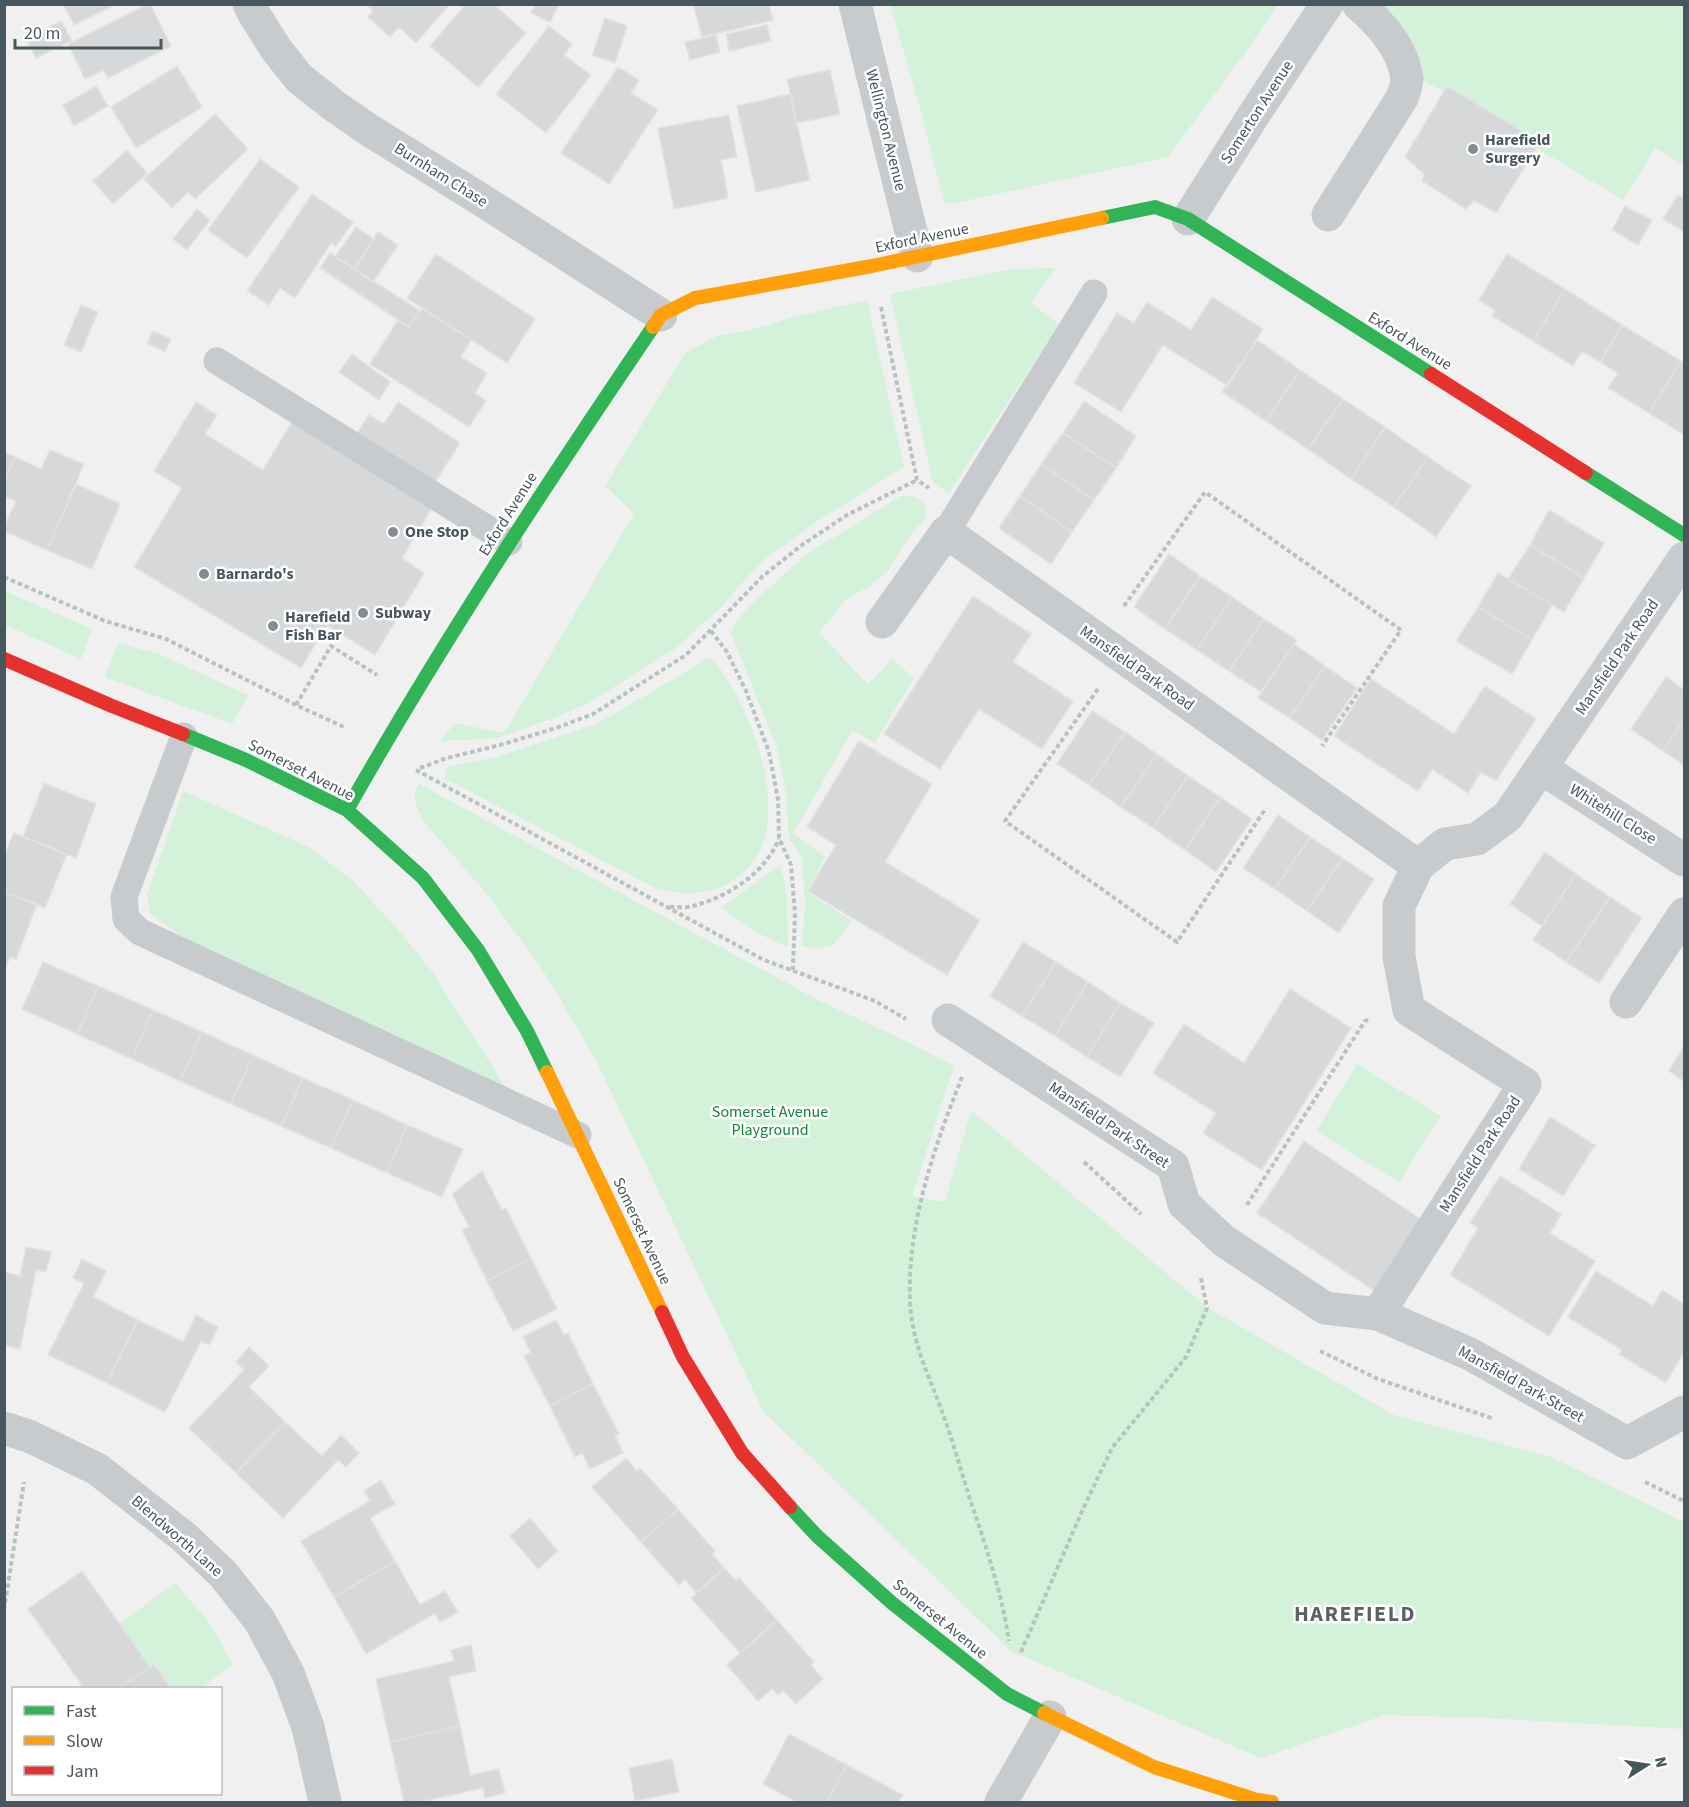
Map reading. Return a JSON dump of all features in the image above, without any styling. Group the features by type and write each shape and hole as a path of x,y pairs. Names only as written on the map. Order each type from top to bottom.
{"street":[{"name":"Burnham Chase","path":"249,4 276,49 299,78 333,105 661,315"},
{"name":"Wellington Avenue","path":"855,4 917,256"},
{"name":"Somerton Avenue","path":"1188,219 1327,4"},
{"path":"1328,215 1402,98 1407,81 1397,48 1375,18 1358,4"},
{"name":"Exford Avenue","path":"347,810 384,745 546,484 661,315 695,298 872,266 1155,207 1188,219 1684,535"},
{"path":"882,622 946,532"},
{"name":"Mansfield Park Road","path":"946,532 1418,866"},
{"name":"Mansfield Park Road","path":"1378,1314 1525,1084 1409,1010 1399,957 1399,906 1418,866 1445,844 1477,839 1508,816 1684,558"},
{"name":"Somerset Avenue","path":"4,659 246,760 347,810 423,878 478,950 527,1031 683,1357 742,1453 817,1536 892,1603 1007,1694 1154,1767 1272,1803"},
{"name":"Whitehill Close","path":"1541,768 1684,860"},
{"path":"1626,1002 1684,914"},
{"name":"Mansfield Park Street","path":"948,1020 1173,1166 1184,1204 1224,1241 1325,1308 1378,1314 1470,1354 1626,1443 1684,1412"},
{"name":"Blendworth Lane","path":"18,1432 97,1468 184,1537 224,1575 260,1621 288,1673 308,1727 325,1803"},
{"path":"1001,1803 1050,1717"}],"lane":[{"path":"946,532 1094,293"},
{"path":"217,361 510,542"},
{"path":"184,736 124,897 126,919 140,932 578,1135"}],"path":[{"path":"416,769 447,758 556,728 593,714 686,655 763,576 802,545 847,515 917,480 872,266"},
{"path":"1205,492 1401,630 1177,942 1005,821 1110,649 1205,492"},
{"path":"4,577 105,621 166,639 296,705 384,745 416,769 764,960 875,1001 916,1024"},
{"path":"711,631 727,652 746,691 770,752 778,799 780,838 791,865 795,913 793,970"},
{"path":"296,705 331,646 414,697"},
{"path":"669,907 691,907 719,898 747,880 773,854 780,838"},
{"path":"1010,1677 1112,1448 1186,1358 1208,1308 1200,1270 1224,1241 1365,1021 1409,1010"},
{"path":"964,1071 921,1197 915,1233 909,1303 915,1340 951,1438 990,1559 1005,1618 1011,1651 1007,1694"},
{"path":"4,1610 18,1432"}],"green space":[{"path":"890,4 1277,5 1245,53 1168,157 951,204 944,202"},
{"path":"1369,5 1684,5 1684,165 1655,148 1623,200 1415,75"},
{"path":"1056,268 1031,303 1059,324 949,493 933,483 890,294 1011,269"},
{"path":"867,300 904,467 816,522 762,561 719,609 676,648 587,704 498,738 440,741 455,723 504,733 634,514 605,486 685,353 717,336 750,330"},
{"path":"901,496 916,497 923,502 926,517 907,540 889,569 869,587 846,599 819,633 868,684 892,659 914,678 875,743 853,730 793,833 825,857 807,892 852,921 833,945 812,949 802,946 805,906 802,858 789,839 786,794 776,745 731,633 736,621 807,554"},
{"path":"5,591 92,629 81,659 5,625"},
{"path":"118,643 159,654 248,695 232,724 105,677"},
{"path":"707,658 714,660 741,704 761,758 767,786 768,813 764,838 754,861 735,879 722,886 694,893 655,888 444,778 447,767 495,757 595,725"},
{"name":"Somerset Avenue Playground","path":"419,784 822,1002 954,1066 912,1196 945,1202 971,1110 1208,1308 1394,1415 1551,1457 1684,1522 1684,1729 1385,1715 1261,1758 1011,1651 763,1411 595,1058 544,972 491,899 424,822 416,806 414,794"},
{"path":"183,791 309,847 353,881 394,925 431,970 510,1094 185,939 150,913 147,895"},
{"path":"779,866 785,884 788,947 753,930 722,907"},
{"path":"1357,1064 1441,1116 1399,1182 1316,1131"},
{"path":"175,1583 209,1622 233,1665 202,1687 170,1687 154,1664 150,1667 119,1624"}],"building":[{"path":"63,4 117,4 74,25"},
{"path":"148,4 171,46 108,78 104,70 85,79 68,44"},
{"path":"366,4 450,4 416,43 399,27 390,37 368,17 373,11"},
{"path":"466,4 493,4 526,33 478,87 430,46"},
{"path":"536,4 559,4 550,22 531,13"},
{"path":"693,4 769,4 773,20 702,37"},
{"path":"605,18 627,26 615,63 592,55"},
{"path":"61,21 72,41 36,58 26,38"},
{"path":"767,25 771,41 729,51 726,34"},
{"path":"549,26 572,44 564,55 591,75 546,133 496,94"},
{"path":"716,35 720,52 690,60 685,42"},
{"path":"177,66 202,107 136,148 111,107"},
{"path":"618,67 639,80 631,93 658,110 609,184 561,153"},
{"path":"830,70 840,114 797,123 787,79"},
{"path":"96,86 108,106 74,126 63,105"},
{"name":"Harefield Surgery","path":"1447,86 1540,142 1496,213 1474,200 1466,209 1422,181 1424,174 1405,157"},
{"path":"790,94 810,180 756,192 737,106"},
{"path":"215,114 248,149 195,199 188,192 172,208 144,179"},
{"path":"729,115 737,157 721,160 728,198 674,209 658,128"},
{"path":"127,150 147,173 113,204 93,181"},
{"path":"260,159 299,187 247,258 208,230"},
{"path":"312,194 353,222 336,246 331,243 295,298 280,288 269,305 247,291"},
{"path":"1678,195 1684,199 1684,232 1663,219"},
{"path":"1625,206 1652,220 1638,245 1612,230"},
{"path":"197,209 210,220 187,250 173,239"},
{"path":"356,227 374,239 354,269 335,257"},
{"path":"378,232 398,245 373,282 354,269"},
{"path":"330,253 420,311 409,327 320,268"},
{"path":"436,254 535,319 507,363 407,298"},
{"path":"1507,254 1565,289 1533,341 1492,316 1495,310 1479,300"},
{"path":"1565,289 1622,325 1600,362 1582,351 1573,366 1533,341"},
{"path":"1212,297 1263,329 1228,386 1163,345 1121,412 1074,383 1117,313 1134,323 1147,302 1191,330"},
{"path":"81,305 98,312 81,352 64,345"},
{"path":"422,308 471,340 461,357 487,373 475,393 486,401 469,427 370,364 398,320 409,327"},
{"path":"1622,325 1681,361 1649,413 1608,388 1618,373 1600,362"},
{"path":"153,331 171,339 165,352 147,343"},
{"path":"1257,340 1300,370 1266,421 1222,392"},
{"path":"352,354 390,382 379,400 339,372"},
{"path":"1681,361 1684,363 1684,435 1649,413"},
{"path":"1300,370 1343,399 1308,449 1266,421"},
{"path":"1343,399 1385,427 1351,479 1308,449"},
{"path":"1084,401 1136,436 1116,468 1063,433"},
{"path":"196,402 217,415 205,434 263,470 293,420 433,506 402,558 424,573 375,655 327,625 301,668 134,567 182,488 154,471"},
{"path":"398,402 460,443 432,487 354,438 369,415 384,424"},
{"path":"1385,427 1428,457 1394,507 1351,479"},
{"path":"1063,433 1116,468 1094,500 1041,464"},
{"path":"50,450 84,464 47,550 4,531 16,501 4,496 4,482 15,457 41,469"},
{"path":"4,452 15,457 4,482"},
{"path":"1428,457 1471,486 1436,537 1394,507"},
{"path":"1041,464 1094,500 1072,532 1020,496"},
{"path":"76,484 120,504 92,569 47,550"},
{"path":"1020,496 1072,532 1051,564 999,528"},
{"path":"1549,510 1604,543 1584,578 1530,545"},
{"path":"1530,545 1584,578 1564,612 1508,579"},
{"path":"1169,554 1200,576 1165,629 1134,607"},
{"path":"1498,573 1552,605 1532,640 1478,607"},
{"path":"1200,576 1232,597 1197,650 1165,629"},
{"path":"973,596 1031,634 1013,662 1073,701 1042,749 979,709 940,769 884,734"},
{"path":"1232,597 1264,619 1229,671 1197,650"},
{"path":"1478,607 1532,640 1512,674 1456,641"},
{"path":"1264,619 1297,640 1261,692 1229,671"},
{"path":"1294,644 1325,666 1290,718 1258,698"},
{"path":"1325,666 1357,688 1322,740 1290,718"},
{"path":"1666,677 1684,690 1684,719 1663,751 1631,729"},
{"path":"1371,679 1454,734 1485,686 1536,719 1496,781 1481,772 1468,793 1432,769 1418,791 1334,736"},
{"path":"1092,711 1125,732 1089,785 1057,764"},
{"path":"1684,719 1684,765 1663,751"},
{"path":"1125,732 1157,754 1121,807 1089,785"},
{"path":"859,741 932,784 885,862 980,920 947,975 808,891 836,845 807,827"},
{"path":"1157,754 1188,776 1153,828 1121,807"},
{"path":"1188,776 1220,797 1185,850 1153,828"},
{"path":"44,783 96,804 76,858 23,837"},
{"path":"1220,797 1252,819 1216,872 1185,850"},
{"path":"1278,815 1310,837 1275,889 1243,868"},
{"path":"14,833 67,854 45,908 4,892 4,856"},
{"path":"1310,837 1342,858 1307,911 1275,889"},
{"path":"1545,852 1576,874 1542,926 1510,904"},
{"path":"1342,858 1374,879 1339,933 1307,911"},
{"path":"1576,874 1610,897 1566,962 1533,940"},
{"path":"4,892 37,904 16,959 10,957 4,971"},
{"path":"1610,897 1642,918 1599,983 1566,962"},
{"path":"1023,942 1056,962 1022,1016 990,996"},
{"path":"43,962 98,986 77,1034 22,1009"},
{"path":"1056,962 1088,982 1055,1036 1022,1016"},
{"path":"1088,982 1120,1003 1087,1057 1055,1036"},
{"path":"98,986 153,1010 132,1059 77,1034"},
{"path":"1290,989 1351,1028 1262,1170 1203,1133 1216,1113 1153,1073 1184,1024 1244,1063"},
{"path":"1120,1003 1154,1023 1120,1077 1087,1057"},
{"path":"153,1010 202,1032 180,1081 132,1059"},
{"path":"202,1032 253,1055 231,1104 180,1081"},
{"path":"1684,1046 1684,1081 1669,1071"},
{"path":"253,1055 303,1078 281,1126 231,1104"},
{"path":"303,1078 353,1100 331,1148 281,1126"},
{"path":"353,1100 407,1125 387,1173 331,1148"},
{"path":"1550,1117 1595,1145 1563,1196 1519,1169"},
{"path":"407,1125 463,1149 442,1197 387,1173"},
{"path":"1304,1141 1422,1220 1375,1291 1257,1213"},
{"path":"482,1171 502,1210 506,1208 531,1258 487,1281 462,1230 469,1227 452,1194"},
{"path":"1500,1176 1561,1214 1550,1233 1595,1261 1549,1336 1450,1275 1478,1228 1470,1223"},
{"path":"26,1247 51,1252 46,1272 36,1270 20,1349 4,1345 4,1272 20,1276"},
{"path":"531,1258 557,1309 513,1331 487,1281"},
{"path":"82,1259 106,1271 93,1297 138,1320 107,1383 48,1355 84,1283 73,1278"},
{"path":"1596,1271 1653,1306 1662,1290 1684,1304 1684,1352 1666,1383 1619,1354 1622,1350 1568,1317"},
{"path":"196,1315 218,1327 209,1345 201,1341 165,1412 107,1383 138,1320 183,1342"},
{"path":"556,1320 564,1335 568,1333 593,1384 550,1406 524,1356 531,1352 523,1337"},
{"path":"249,1347 269,1366 249,1387 285,1422 236,1473 189,1428 244,1370 236,1362"},
{"path":"593,1384 619,1434 615,1436 623,1453 590,1469 582,1453 575,1457 550,1406"},
{"path":"285,1422 322,1456 341,1435 359,1453 346,1467 338,1460 283,1518 236,1473"},
{"path":"626,1458 637,1471 640,1468 678,1509 641,1542 592,1487"},
{"path":"381,1480 395,1504 370,1518 395,1561 334,1597 301,1541 370,1501 364,1491"},
{"path":"678,1509 715,1551 712,1554 724,1568 696,1593 685,1579 679,1585 641,1542"},
{"path":"530,1518 558,1551 538,1569 510,1536"},
{"path":"395,1561 420,1605 445,1591 458,1612 440,1622 435,1613 366,1654 334,1597"},
{"path":"724,1568 736,1581 739,1578 777,1620 740,1653 691,1598"},
{"path":"82,1571 150,1667 120,1687 83,1687 28,1609"},
{"path":"777,1620 814,1662 811,1665 823,1679 796,1704 783,1690 778,1695 772,1689 758,1701 727,1665"},
{"path":"471,1645 476,1671 449,1677 460,1726 390,1742 376,1679 454,1661 451,1650"},
{"path":"154,1664 170,1687 120,1687"},
{"path":"460,1726 470,1775 499,1769 505,1793 485,1798 483,1788 420,1802 404,1802 390,1742"},
{"path":"789,1734 847,1765 827,1802 797,1802 763,1784"},
{"path":"672,1759 679,1792 635,1801 629,1768"},
{"path":"847,1765 903,1795 898,1802 827,1802"}],"traffic: fast":[{"path":"1102,218 1155,207 1188,219 1431,374"},
{"path":"347,810 419,687 495,566 653,327"},
{"path":"1586,473 1684,535"},
{"path":"183,734 246,760 347,810 423,878 478,950 527,1031 547,1072"},
{"path":"790,1507 817,1536 892,1603 1007,1694 1044,1713"}],"traffic: slow":[{"path":"653,327 661,315 695,298 872,266 1102,218"},
{"path":"547,1072 662,1312"},
{"path":"1044,1713 1154,1767 1257,1800 1272,1802"}],"traffic: jam":[{"path":"1431,374 1586,473"},
{"path":"4,659 183,734"},
{"path":"662,1312 683,1357 742,1453 790,1507"}],"place":[{"name":"Harefield Surgery","path":"1473,149"},
{"name":"One Stop","path":"393,532"},
{"name":"Barnardo's","path":"204,574"},
{"name":"Subway","path":"363,613"},
{"name":"Harefield Fish Bar","path":"273,626"}],"district":[{"name":"HAREFIELD","path":"1355,1614"}]}
